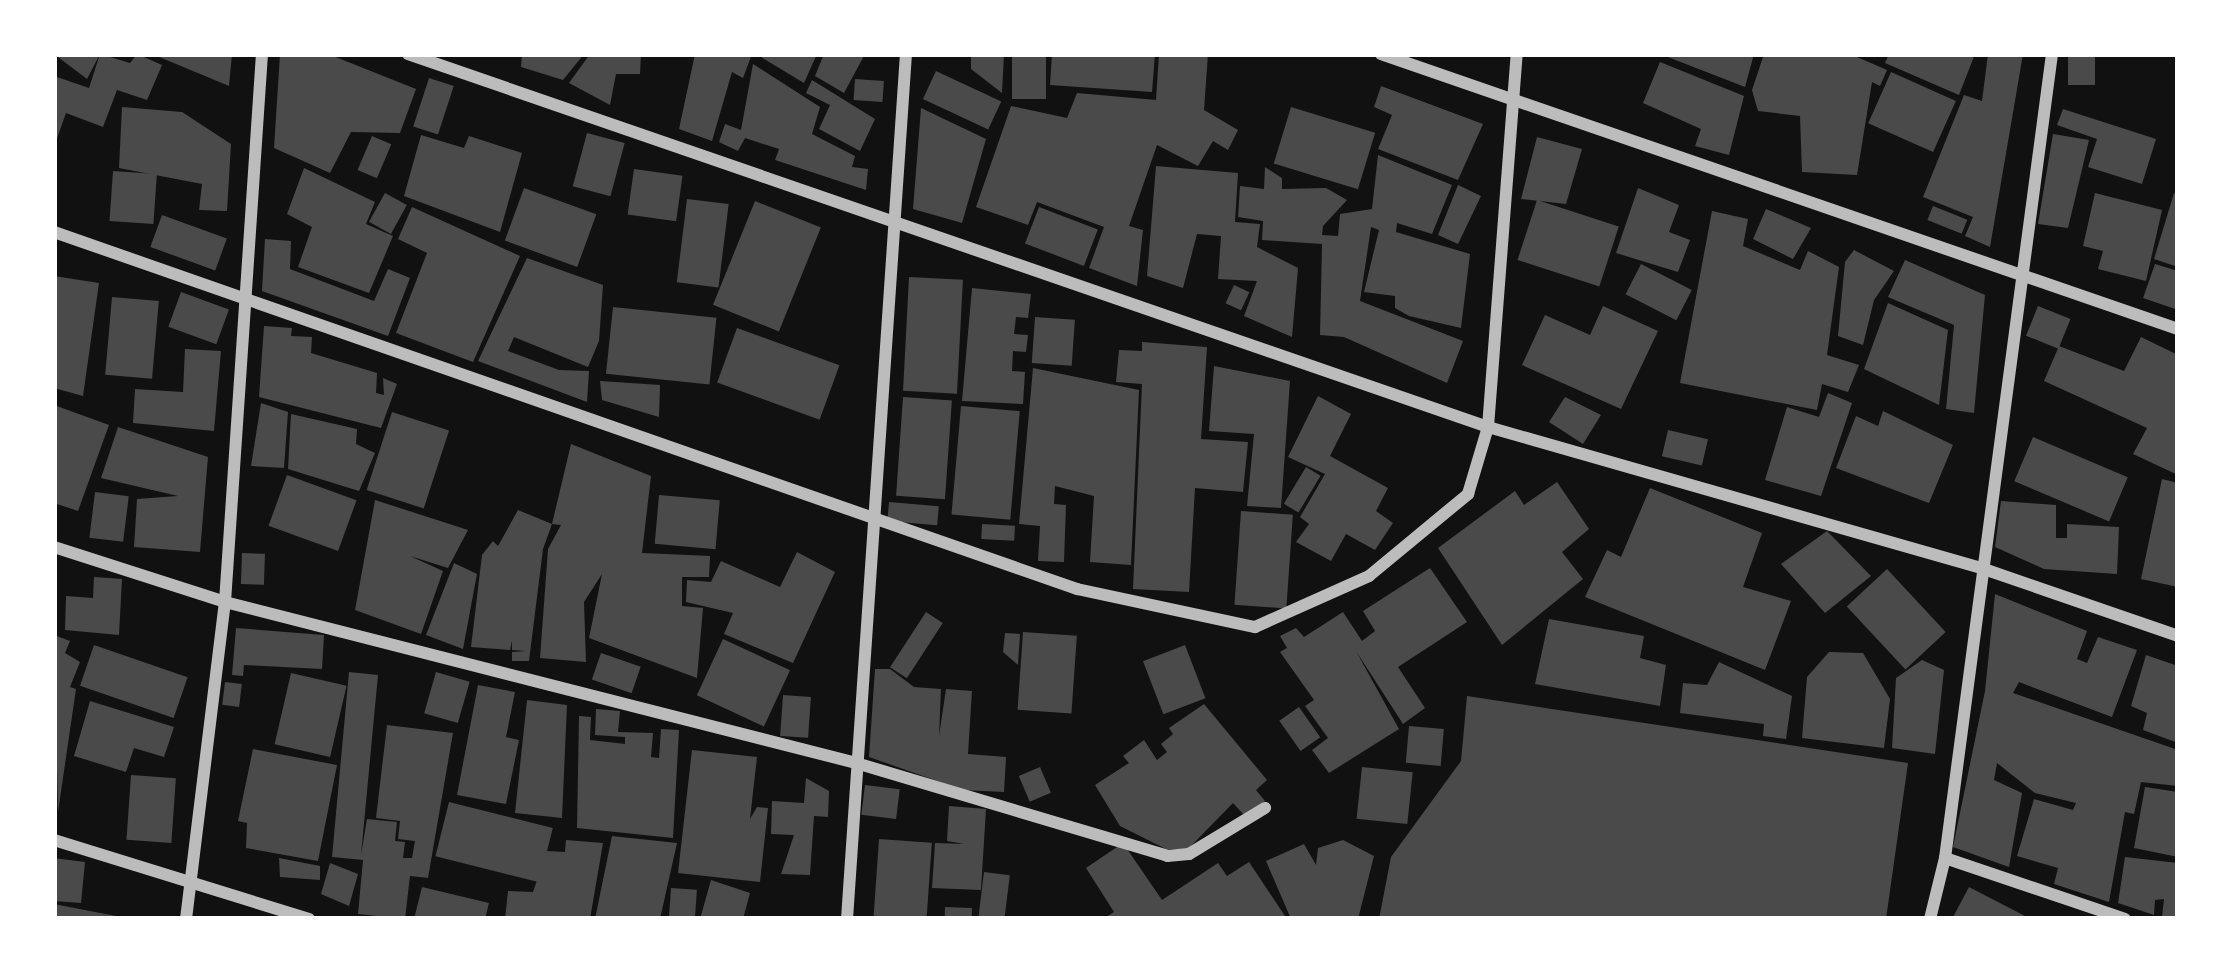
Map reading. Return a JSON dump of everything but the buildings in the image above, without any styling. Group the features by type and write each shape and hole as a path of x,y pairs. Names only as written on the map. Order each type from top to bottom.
{"street":[{"path":"186,919 225,602 262,54"},
{"path":"408,54 1488,427 1981,568 2178,636"},
{"path":"847,919 870,520 906,54"},
{"path":"1381,54 1812,199 2020,280 2178,329"},
{"path":"54,232 1077,589 1256,626 1369,576 1437,525 1468,494 1488,427 1517,54"},
{"path":"1930,919 1945,858 2053,54"},
{"path":"54,547 225,602 856,763 1167,856 1189,854 1265,808"},
{"path":"54,840 309,919"},
{"path":"1945,858 2125,919"}]}
